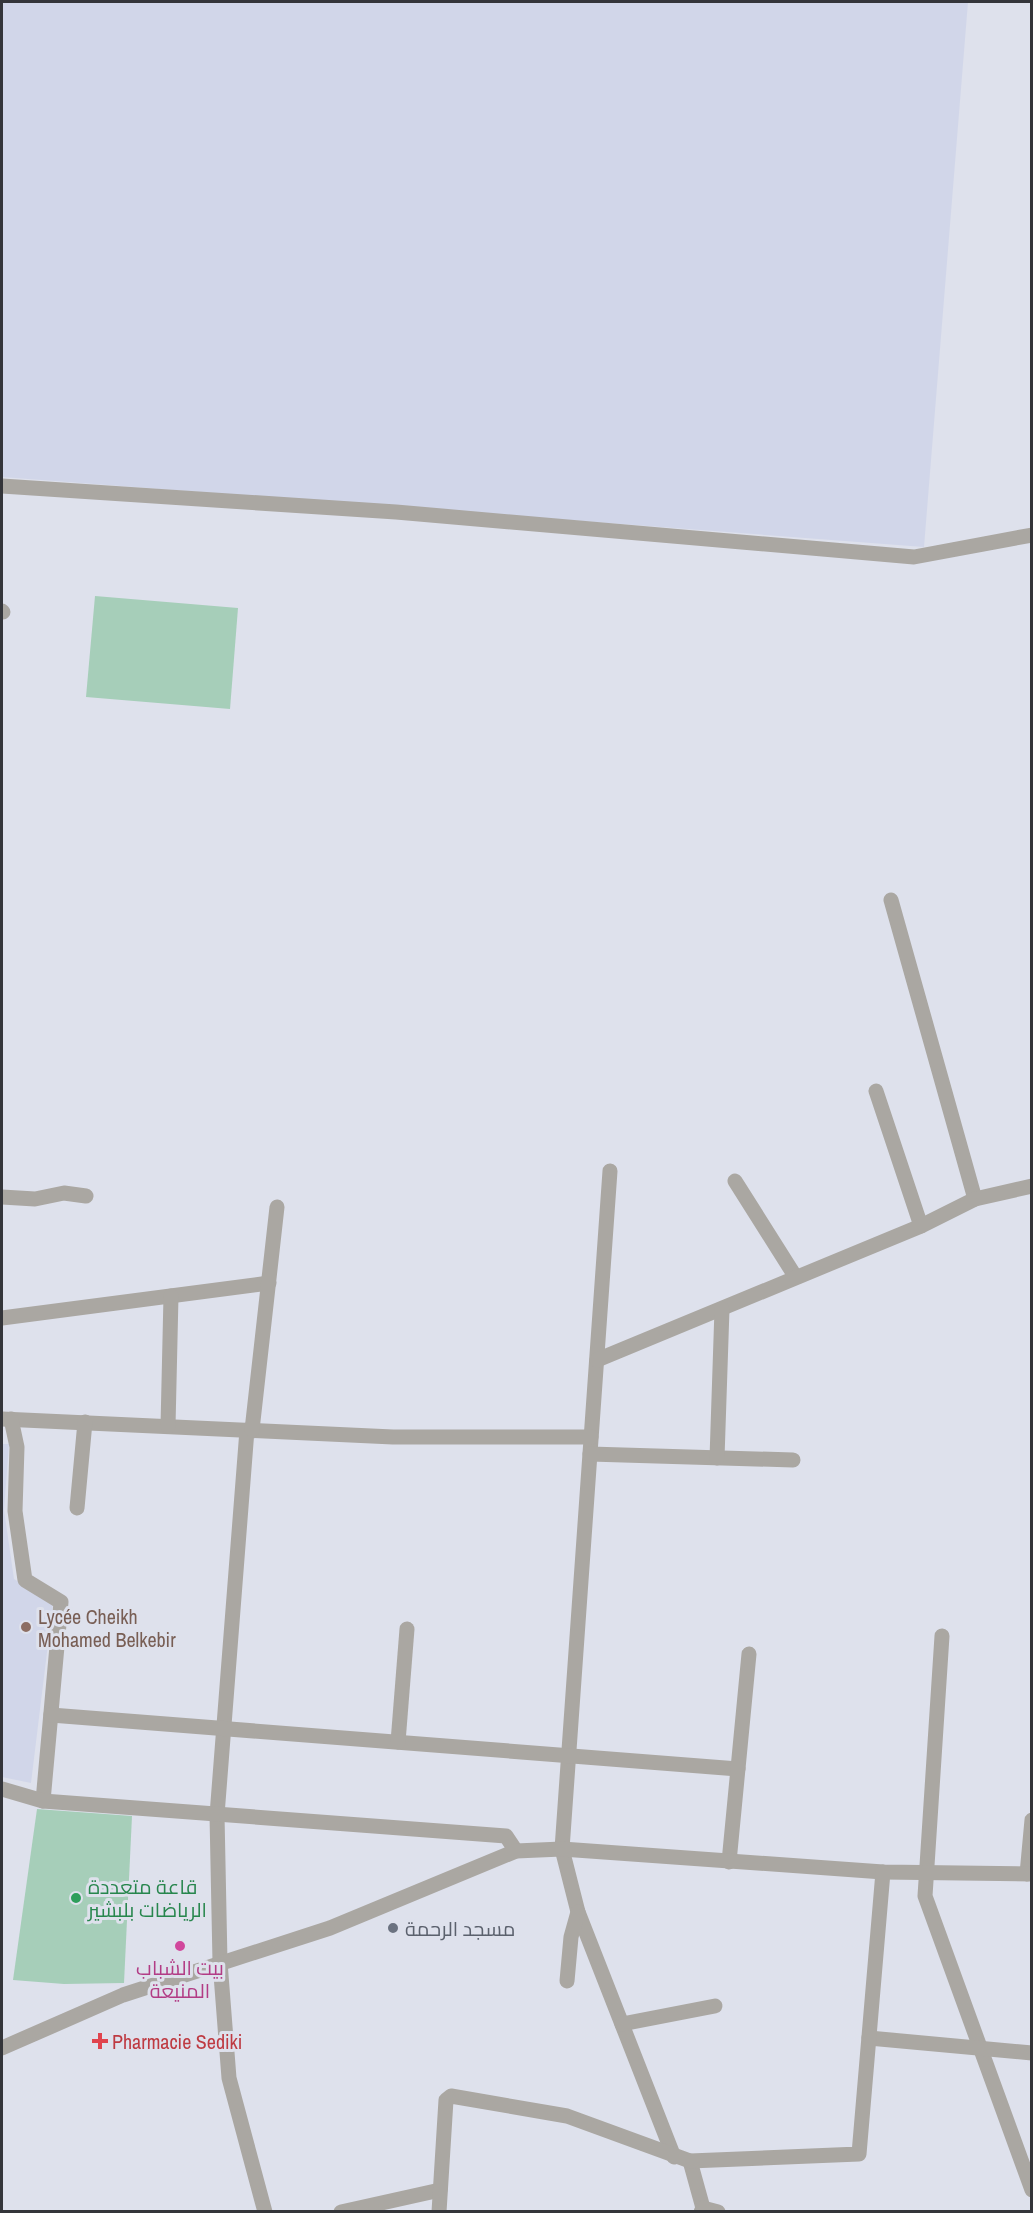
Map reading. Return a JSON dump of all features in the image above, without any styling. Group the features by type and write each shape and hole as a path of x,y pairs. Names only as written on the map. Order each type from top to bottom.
{"street":[{"path":"2,486 396,512 915,557 1032,536"},
{"path":"891,900 975,1199"},
{"path":"876,1090 921,1226"},
{"path":"610,1171 562,1849 578,1912 674,2157"},
{"path":"735,1181 795,1276"},
{"path":"597,1360 722,1309 795,1276 921,1226 975,1199 1032,1186"},
{"path":"2,1197 35,1199 61,1193 86,1196"},
{"path":"265,2211 229,2078 220,1962 217,1815 249,1430 277,1207"},
{"path":"2,1318 269,1283"},
{"path":"168,1426 171,1296"},
{"path":"717,1458 722,1309"},
{"path":"42,1801 61,1602 25,1580 15,1511 17,1447 6,1419 393,1437 591,1437"},
{"path":"77,1508 85,1422"},
{"path":"590,1454 793,1460"},
{"path":"398,1742 407,1629"},
{"path":"942,1636 926,1896 978,2048 1032,2190"},
{"path":"729,1862 749,1654"},
{"path":"51,1715 738,1769"},
{"path":"2,1789 42,1801 507,1836 516,1851"},
{"path":"2,2048 123,1995 330,1928 516,1851 562,1849 883,1872 1029,1874 1032,1820"},
{"path":"439,2211 446,2100 451,2096 567,2116 690,2162 859,2154 883,1872"},
{"path":"567,1981 571,1937 578,1912"},
{"path":"622,2024 716,2006"},
{"path":"869,2038 1032,2053"},
{"path":"690,2162 707,2210"},
{"path":"341,2211 440,2190"}],"shaded area":[{"path":"2,2 968,2 924,547 2,477"},
{"name":"Lycée Cheikh Mohamed Belkebir","path":"2,1444 9,1444 4,1510 14,1579 53,1603 31,1783 2,1777"}],"green space":[{"path":"95,596 238,608 230,709 86,697"},
{"name":"قاعة متعددة الرياضات بلبشير","path":"37,1809 132,1816 124,1983 64,1984 13,1980"}],"place":[{"name":"Lycée Cheikh Mohamed Belkebir","path":"26,1627"},
{"name":"قاعة متعددة الرياضات بلبشير","path":"76,1898"},
{"name":"مسجد الرحمة","path":"393,1928"},
{"name":"بيت الشباب المنيعة","path":"180,1946"},
{"name":"Pharmacie Sediki","path":"100,2041"}]}
